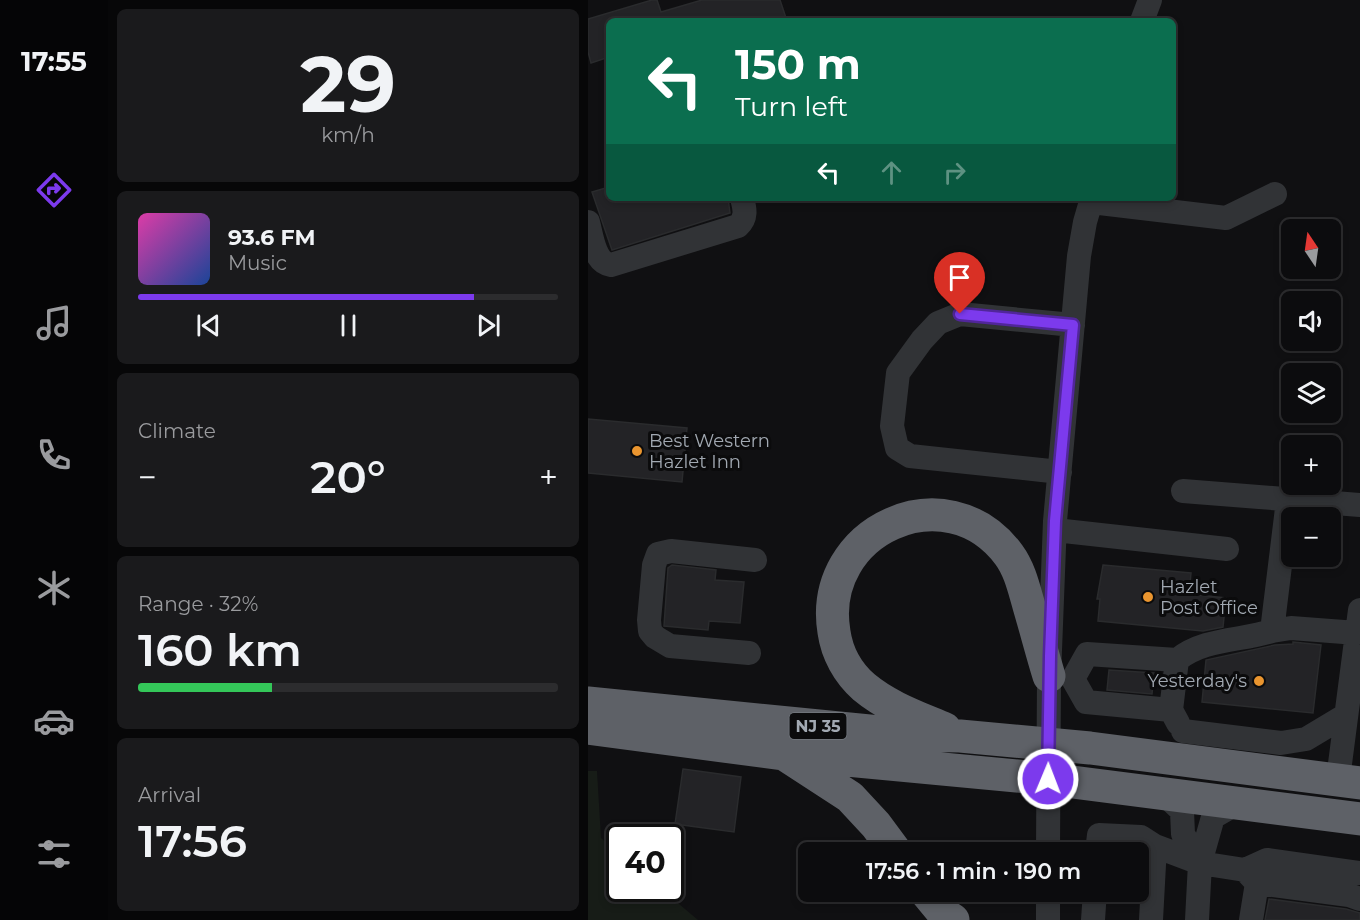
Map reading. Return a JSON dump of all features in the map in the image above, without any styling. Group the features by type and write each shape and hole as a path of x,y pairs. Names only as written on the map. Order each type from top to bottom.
{"highway":[{"path":"960,736 884,701 854,677 840,654 832,620 832,603 836,584 853,552 868,537 889,524 929,515 949,517 966,521 994,539 1010,556 1020,573 1061,678"},
{"name":"NJ 35","path":"588,703 910,735 960,736 1049,744 1178,734 1279,757 1349,781"},
{"name":"NJ 35","path":"588,728 783,754 1048,779 1360,819"},
{"path":"783,754 850,797 889,842"},
{"path":"934,902 944,914 953,920"}],"street":[{"path":"1144,18 1150,0"},
{"path":"1098,201 1226,218 1275,194"},
{"path":"588,222 599,259 606,265 611,265 738,226 744,217 742,201"},
{"path":"1048,842 1049,744 1061,678 1055,530 1079,256 1091,201"},
{"path":"1060,472 910,456 897,448 892,426 898,372 938,323 960,314 1073,325"},
{"path":"1183,491 1360,505"},
{"path":"1272,631 1288,500"},
{"path":"1055,530 1227,549"},
{"path":"749,653 670,646 654,637 650,631 649,620 654,565 658,554 671,551 756,560"},
{"path":"1061,678 1087,654 1177,660 1189,650 1208,644 1291,628 1359,622 1346,716 1349,781"},
{"path":"1061,678 1086,702 1178,734 1177,660"},
{"path":"1279,757 1346,716"},
{"path":"1163,793 1182,811 1183,834 1200,863"},
{"path":"1197,920 1200,863 1213,817 1239,802"},
{"path":"1098,842 1099,835 1142,837 1155,846 1200,863 1360,899"},
{"path":"1151,920 1155,846"},
{"path":"1251,920 1251,876 1267,860 1360,873"},
{"path":"1048,902 1048,920"},
{"path":"1092,920 1094,902"}],"shaded area":[{"path":"588,771 597,771 601,838 606,842 606,902 677,902 698,920 588,920"}],"building":[{"path":"652,0 657,0 661,12 702,0 780,0 786,18 606,18 606,58 591,63 588,52 588,19"},
{"path":"606,188 606,201 728,201 730,213 612,250 592,192"},
{"name":"Best Western Hazlet Inn","path":"588,419 687,428 682,482 588,473"},
{"path":"672,565 716,570 715,580 744,582 740,623 709,621 708,630 664,626 668,568"},
{"path":"1103,565 1191,573 1189,594 1226,598 1223,627 1203,631 1098,621 1100,599 1097,599"},
{"path":"1293,642 1321,645 1313,713 1202,702 1206,660 1275,645 1293,644"},
{"path":"1109,670 1154,673 1152,694 1107,690"},
{"path":"683,769 741,777 734,832 675,824"},
{"path":"1269,899 1346,909 1360,913 1360,920 1265,920"}],"place":[{"name":"Best Western Hazlet Inn","path":"637,451"},
{"name":"Hazlet Post Office","path":"1148,597"},
{"name":"Yesterday's","path":"1259,681"}],"route":[{"path":"960,314 1073,325 1055,521 1051,596 1048,779"}]}
